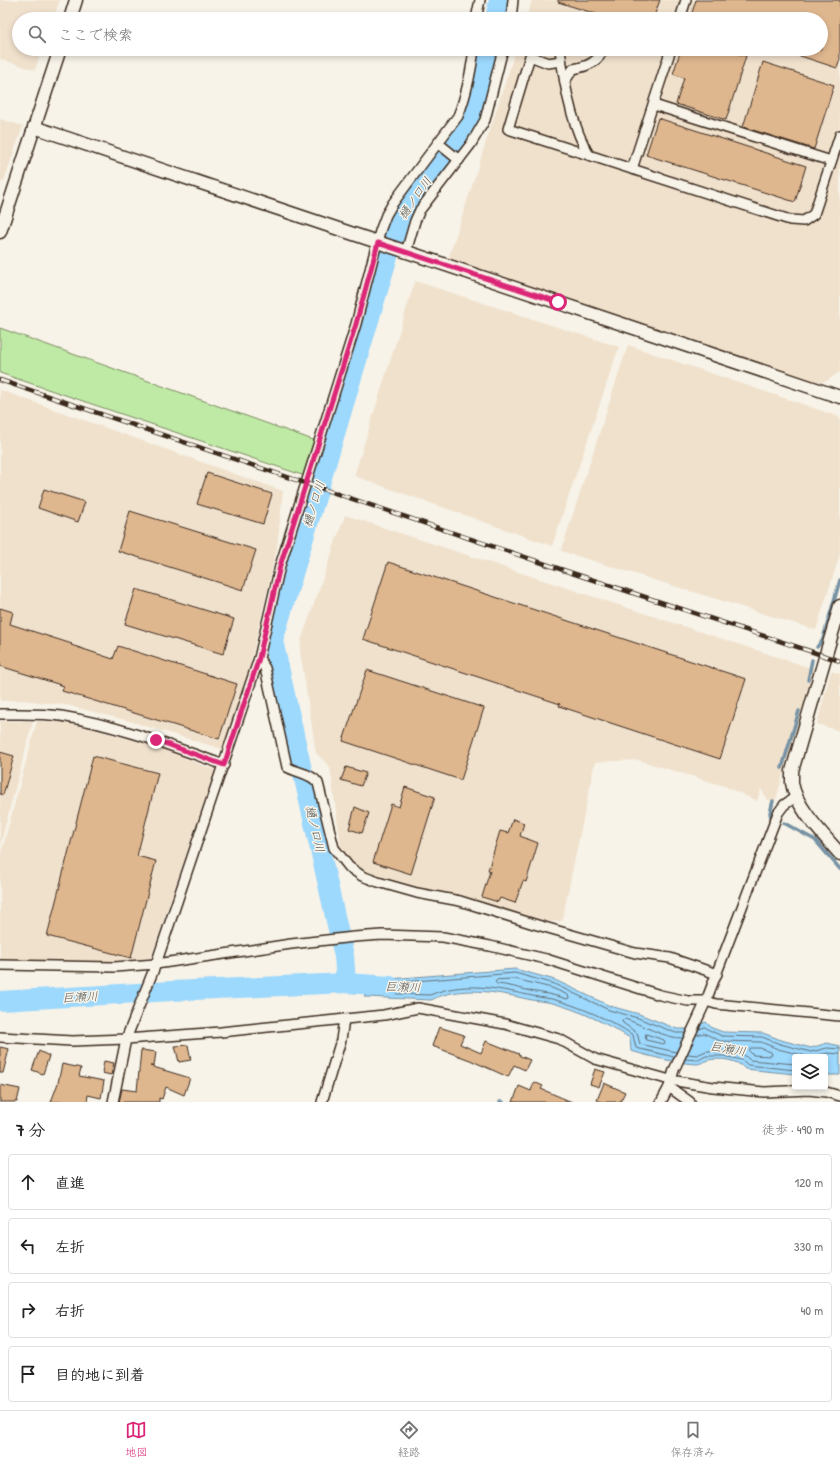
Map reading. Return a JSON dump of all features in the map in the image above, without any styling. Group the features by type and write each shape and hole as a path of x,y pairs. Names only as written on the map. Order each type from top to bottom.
{"street":[{"path":"72,12 76,0"},
{"path":"477,12 480,0"},
{"path":"510,0 511,12"},
{"path":"682,12 686,0"},
{"path":"0,232 4,209 58,56"},
{"path":"113,1102 128,1035 155,966 259,658 280,566 380,244 380,231 386,215 393,203 440,145 458,116 469,81 473,56"},
{"path":"403,251 414,221 420,210 471,144 485,120 501,56"},
{"path":"561,61 548,63 530,56 508,129 790,220 804,221 814,214 840,134"},
{"path":"561,56 577,133 589,156"},
{"path":"565,81 573,69 586,66 597,59 599,56"},
{"path":"632,169 669,56"},
{"path":"654,105 831,161"},
{"path":"34,127 840,397"},
{"path":"440,145 458,159"},
{"path":"840,606 792,771 792,784 804,809 840,854"},
{"path":"259,658 265,668 287,767 311,776 318,783 329,835 334,848 349,867 362,876 417,893 460,901 635,953 670,958 717,974"},
{"path":"0,714 60,716 102,725 156,740 224,765"},
{"path":"661,1102 717,974 778,813 784,805 797,796"},
{"path":"0,965 114,967 155,966 291,944 382,935 443,937 546,959 660,995 688,1001 840,1016"},
{"path":"0,1037 72,1041 128,1035 221,1032 384,1015 418,1008 505,1024 559,1039 595,1059 670,1084 764,1092 814,1091 826,1092 840,1096"},
{"path":"322,1102 341,1040 344,1019"},
{"path":"670,1084 690,1102"}],"shaded area":[{"path":"0,0 60,0 56,12 12,12 12,56 40,56 35,70 0,59"},
{"path":"532,0 840,0 840,373 827,381 815,382 448,260 514,56 828,56 828,12 528,12"},
{"path":"0,119 23,126 4,181 0,183"},
{"path":"415,281 619,347 552,546 354,476"},
{"path":"628,345 840,417 840,554 816,630 561,551"},
{"path":"0,390 283,491 277,548 253,653 225,750 129,721 66,705 22,700 0,701"},
{"path":"345,515 814,669 775,802 768,800 761,789 757,801 724,786 638,760 595,762 562,921 544,922 462,897 425,891 378,877 352,864 341,847 330,767 316,753 300,651 301,641"},
{"path":"831,671 840,674 840,731 817,724"},
{"path":"0,721 33,721 0,846"},
{"path":"37,721 61,722 97,730 155,746 215,770 151,958 112,961 0,960 0,857"}],"green space":[{"path":"0,328 316,441 305,476 0,373"}],"water":[{"path":"515,969 555,980 610,1006 639,1014 677,1029 686,1029 706,1022 712,1028 723,1032 763,1033 781,1040 811,1048 827,1043 840,1046 840,1075 828,1075 828,1054 792,1054 792,1074 745,1069 738,1063 723,1059 708,1060 697,1064 664,1059 631,1051 630,1038 611,1027 572,1009 552,1003 491,992 466,991 442,995 431,1000 365,997 361,975 389,979"}],"building":[{"path":"558,0 660,0 656,12 590,12 558,2"},
{"path":"696,0 840,0 840,60 837,68 800,56 828,56 828,12 692,12"},
{"path":"679,56 746,56 726,120 676,104 684,78 673,74"},
{"path":"763,62 834,85 814,149 743,127"},
{"path":"658,118 806,166 795,202 646,155"},
{"path":"207,473 272,494 263,524 197,504"},
{"path":"44,489 85,502 78,522 38,508"},
{"path":"130,511 256,550 243,590 118,551"},
{"path":"388,562 746,679 720,759 363,639"},
{"path":"136,589 234,619 223,654 125,624"},
{"path":"0,608 13,612 10,624 113,659 118,646 237,684 219,739 62,691 64,686 0,666"},
{"path":"367,670 484,708 461,780 343,741"},
{"path":"0,752 14,756 3,795 0,794"},
{"path":"93,756 158,773 137,856 156,861 131,958 47,936"},
{"path":"346,767 366,773 361,786 341,780"},
{"path":"405,787 435,797 411,874 373,862 391,804 399,807"},
{"path":"355,807 369,813 362,833 349,829"},
{"path":"513,819 524,823 520,836 538,843 526,882 523,881 515,903 500,898 498,902 482,897 490,871 488,870 500,831 508,833"},
{"path":"439,1027 464,1035 460,1044 481,1053 486,1041 530,1060 525,1070 514,1065 508,1077 470,1060 432,1046"},
{"path":"188,1045 191,1060 179,1062 175,1046"},
{"path":"0,1047 9,1049 3,1073 0,1073"},
{"path":"141,1050 156,1052 154,1066 150,1066 190,1078 184,1095 166,1087 162,1099 159,1098 159,1102 119,1102 122,1089 137,1091"},
{"path":"39,1051 49,1056 43,1074 32,1070"},
{"path":"104,1061 114,1063 111,1075 102,1073"},
{"path":"62,1064 81,1068 79,1076 104,1081 101,1098 88,1095 87,1102 51,1102 58,1083"},
{"path":"595,1069 605,1072 599,1087 590,1084"},
{"path":"534,1082 543,1086 541,1089 572,1102 513,1102 519,1086 531,1091"},
{"path":"604,1083 625,1092 620,1102 602,1102 597,1100"},
{"path":"0,1085 20,1089 17,1102 0,1102"}],"waterway":[{"name":"樋ノ口川","path":"496,12 499,0"},
{"name":"樋ノ口川","path":"346,983 344,956 273,641 398,223 409,203 467,131 475,110 487,56"},
{"path":"817,647 823,639 840,580"},
{"path":"808,680 812,660"},
{"path":"782,768 799,711"},
{"path":"771,817 770,813 773,801"},
{"path":"784,823 815,840 840,869"},
{"name":"巨瀬川","path":"0,1001 346,983 390,986"}],"railway":[{"path":"0,380 569,572 840,661"}],"route":[{"path":"156,740 224,765 259,658 280,566 356,324 378,243 558,302"}]}
